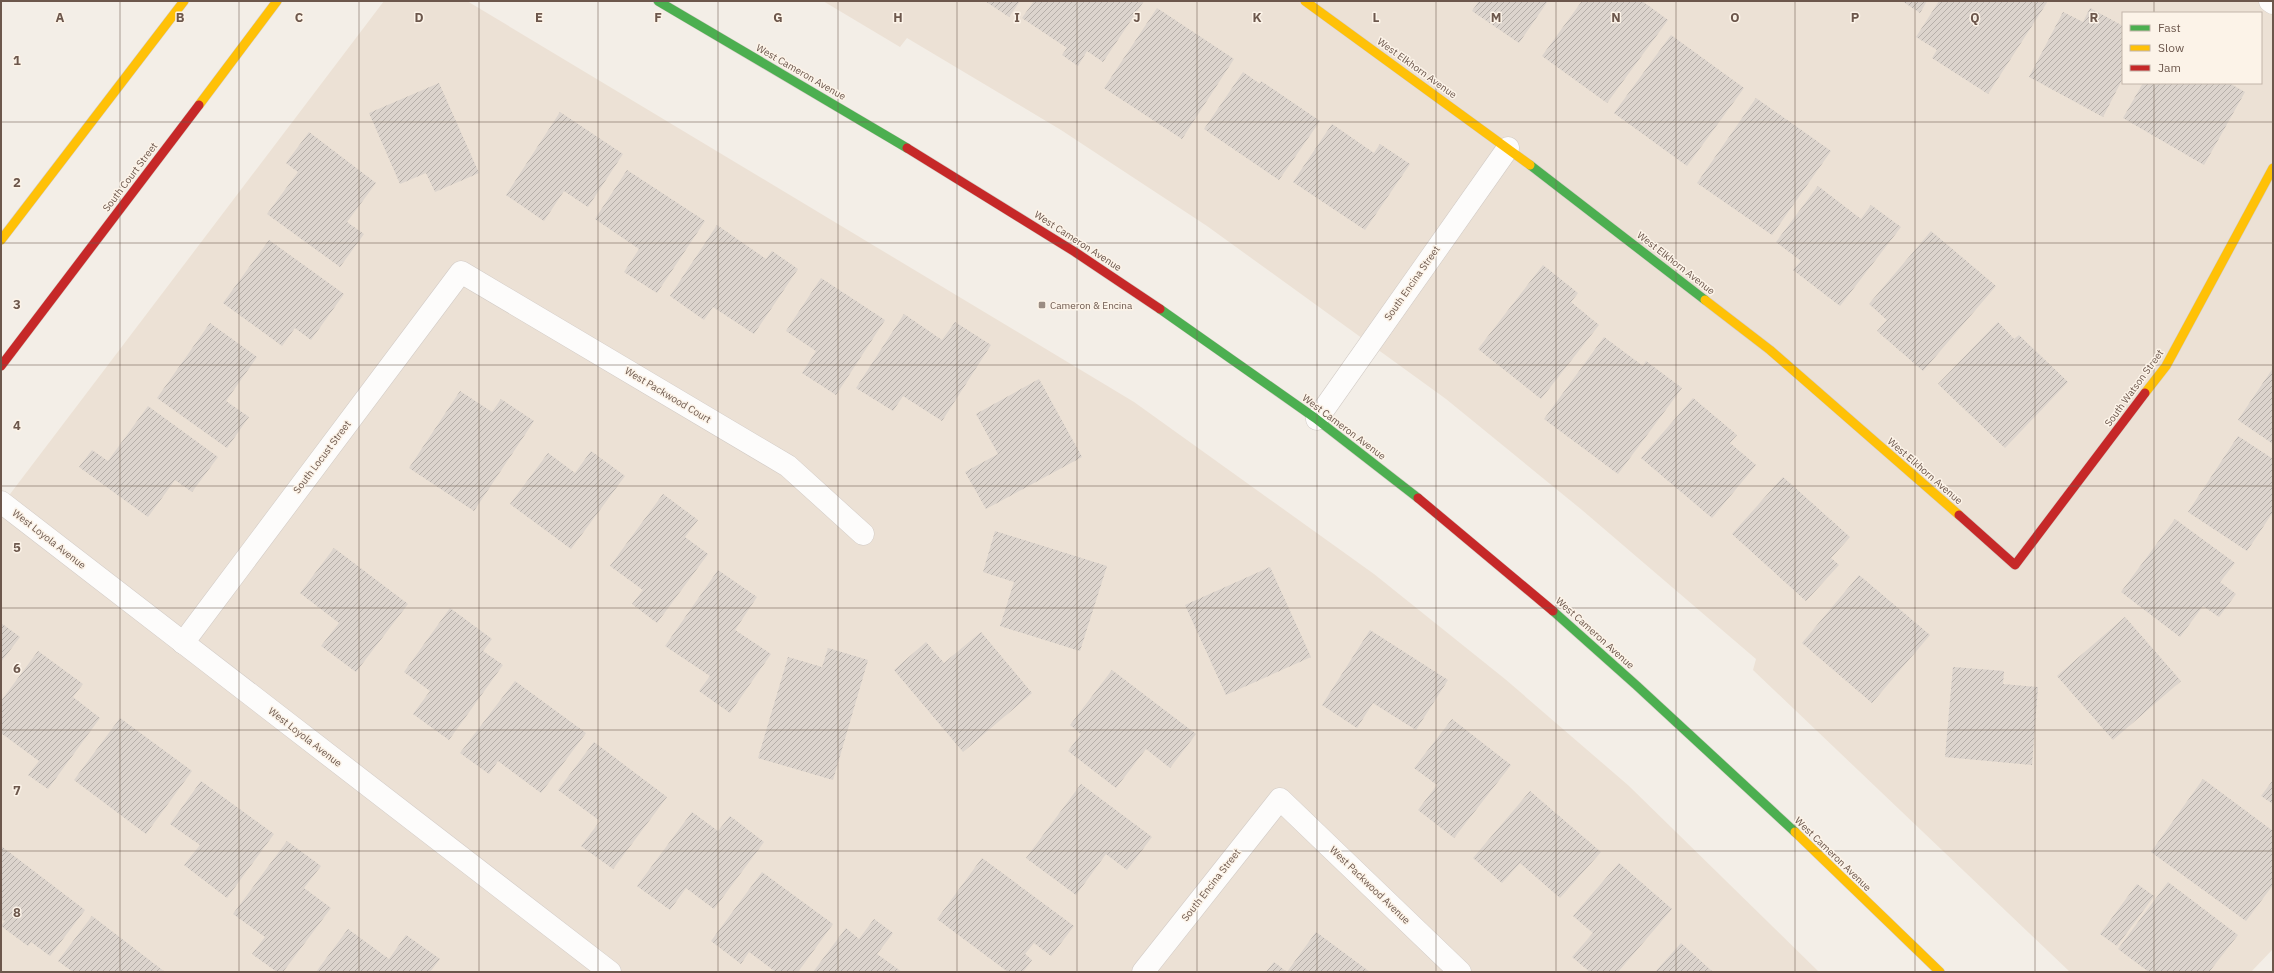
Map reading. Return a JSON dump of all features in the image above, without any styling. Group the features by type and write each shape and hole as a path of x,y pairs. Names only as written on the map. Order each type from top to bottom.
{"street":[{"path":"1,240 184,1"},
{"name":"South Court Street","path":"1,366 277,1"},
{"name":"West Cameron Avenue","path":"658,1 852,114 1054,237 1222,350 1317,419 1390,475 1555,611 1785,823 1940,972"},
{"name":"West Elkhorn Avenue","path":"1305,1 1508,148 1770,350 2015,565"},
{"name":"South Encina Street","path":"1317,419 1508,148"},
{"name":"South Watson Street","path":"2015,565 2166,366 2273,168"},
{"name":"West Packwood Court","path":"461,272 788,466 863,534"},
{"name":"South Locust Street","path":"183,643 461,272"},
{"name":"West Loyola Avenue","path":"1,502 610,972"},
{"name":"South Encina Street","path":"1143,972 1280,798"},
{"name":"West Packwood Avenue","path":"1280,798 1460,972"}],"shaded area":[{"path":"384,1 467,1 1134,402 1374,574 1505,679 1629,786 1819,972 1,972 1,506"},
{"path":"823,1 2273,1 2273,949 2251,972 2070,972 1753,670 1756,659 1582,510 1446,399 1207,226 1061,130 907,38 900,47"}],"building":[{"path":"985,1 1020,1 1009,17"},
{"path":"1034,1 1144,1 1103,62 1087,51 1078,66 1062,55 1067,48 1022,18"},
{"path":"1479,1 1548,1 1519,43 1472,11"},
{"path":"1582,1 1642,1 1668,20 1607,103 1542,56"},
{"path":"1902,1 1927,1 1920,13"},
{"path":"1939,1 2048,1 1988,94 1932,58 1937,50 1916,37"},
{"path":"1157,8 1234,59 1182,139 1104,88"},
{"path":"2090,8 2122,25 2122,80 2103,117 2029,77 2063,12 2083,22"},
{"path":"1671,35 1744,88 1687,166 1614,113"},
{"path":"1243,72 1260,84 1261,81 1320,121 1279,180 1204,129"},
{"path":"439,83 479,173 435,192 426,173 400,184 369,113"},
{"path":"2142,84 2231,84 2245,92 2204,165 2123,118"},
{"path":"1756,98 1831,151 1772,235 1697,183"},
{"path":"560,112 623,154 588,207 564,191 544,221 506,195"},
{"path":"1332,124 1374,153 1380,144 1410,164 1365,230 1293,182"},
{"path":"309,132 376,183 347,222 364,234 340,267 267,214 298,172 286,163"},
{"path":"627,170 705,221 657,293 624,272 639,249 595,219"},
{"path":"1818,186 1861,219 1871,205 1901,227 1840,306 1793,270 1801,261 1776,242"},
{"path":"717,225 766,259 772,251 798,269 754,334 713,307 704,320 670,296"},
{"path":"1931,231 1996,286 1923,371 1877,331 1887,320 1869,304"},
{"path":"269,240 344,294 311,340 295,328 282,346 223,303"},
{"path":"1543,265 1578,293 1571,302 1599,325 1541,399 1478,349"},
{"path":"821,278 885,320 836,395 802,373 816,351 786,331"},
{"path":"904,314 942,340 955,322 991,345 942,421 903,396 893,411 856,388"},
{"path":"1998,322 2014,339 2019,335 2068,382 2005,448 1938,384"},
{"path":"210,323 257,357 226,401 249,417 227,448 157,398"},
{"path":"1604,337 1643,366 1646,361 1682,388 1618,474 1544,419"},
{"path":"2273,368 2273,444 2238,420"},
{"path":"1039,379 1082,457 986,509 965,472 998,454 976,414"},
{"path":"460,391 492,412 501,399 534,421 474,511 409,468"},
{"path":"1693,398 1737,435 1730,443 1756,465 1712,518 1641,458"},
{"path":"148,406 218,457 192,492 175,480 148,517 79,467 92,450 108,461"},
{"path":"2238,436 2273,459 2273,512 2247,551 2188,512"},
{"path":"591,451 625,476 571,549 510,504 548,453 575,473"},
{"path":"1783,477 1850,537 1831,558 1839,565 1806,601 1732,534"},
{"path":"663,494 698,520 685,537 708,554 657,623 632,604 643,590 610,566"},
{"path":"2175,519 2235,563 2220,582 2236,594 2219,617 2203,606 2180,637 2121,592"},
{"path":"995,531 1107,566 1080,651 1000,626 1014,582 983,572"},
{"path":"334,548 408,604 356,672 321,646 339,623 300,593"},
{"path":"1270,567 1311,657 1226,695 1185,605"},
{"path":"718,570 757,597 735,630 771,654 730,713 699,691 710,676 665,646"},
{"path":"1859,575 1930,635 1872,703 1802,643"},
{"path":"450,608 492,639 483,651 503,665 449,740 413,714 430,691 404,672"},
{"path":"2125,617 2181,681 2113,740 2057,676"},
{"path":"1,623 20,637 1,662"},
{"path":"1370,630 1448,680 1416,730 1373,703 1357,728 1322,705"},
{"path":"981,632 1032,693 963,752 894,670 926,642 944,663"},
{"path":"828,648 868,660 833,780 758,758 788,657 822,667"},
{"path":"38,651 83,684 73,697 100,718 48,789 28,775 39,761 1,733 1,701"},
{"path":"1953,667 2004,671 2003,684 2038,687 2032,765 1945,757"},
{"path":"1112,670 1196,734 1170,768 1146,749 1116,788 1068,751 1081,734 1070,725"},
{"path":"515,681 586,733 541,793 498,761 489,774 460,753"},
{"path":"120,718 192,771 146,834 74,780"},
{"path":"1452,719 1511,765 1454,838 1418,810 1437,785 1414,768"},
{"path":"594,742 667,797 613,869 581,846 600,821 558,790"},
{"path":"2203,779 2273,831 2273,885 2246,921 2151,852"},
{"path":"2273,780 2273,804 2261,796"},
{"path":"201,781 274,834 227,898 184,865 200,845 170,824"},
{"path":"1081,784 1152,837 1127,870 1106,854 1076,895 1026,858"},
{"path":"1530,791 1601,852 1560,898 1520,863 1502,883 1473,858"},
{"path":"692,812 718,831 730,816 764,842 714,909 686,888 670,910 637,886"},
{"path":"287,841 321,866 304,888 331,908 283,972 277,972 252,954 265,937 233,914"},
{"path":"1,846 85,910 50,956 31,942 28,946 1,926 5,921 1,919"},
{"path":"982,858 1074,926 1051,956 1034,943 1025,954 1032,960 1023,972 1008,972 937,919"},
{"path":"1619,863 1672,909 1618,972 1590,972 1572,957 1593,933 1573,916"},
{"path":"762,872 833,924 798,972 776,972 749,952 741,964 711,941"},
{"path":"2168,882 2238,935 2209,972 2149,972 2118,949"},
{"path":"2137,884 2154,896 2117,946 2100,934"},
{"path":"92,916 165,972 73,972 58,961"},
{"path":"874,919 893,933 877,954 902,972 813,972 846,928 859,939"},
{"path":"348,929 389,959 406,935 440,959 430,972 316,972"},
{"path":"1316,932 1370,972 1287,972"},
{"path":"1681,943 1713,972 1655,972"},
{"path":"1274,962 1287,972 1266,972"}],"traffic: fast":[{"path":"658,1 907,148"},
{"path":"1530,165 1705,300"},
{"path":"1160,309 1315,418 1418,498"},
{"path":"1553,611 1636,685 1795,832"}],"traffic: slow":[{"path":"1,240 184,1"},
{"path":"199,105 277,1"},
{"path":"1305,1 1530,165"},
{"path":"2145,393 2166,366 2273,168"},
{"path":"1705,300 1770,350 1959,515"},
{"path":"1795,832 1940,972"}],"traffic: jam":[{"path":"1,366 199,105"},
{"path":"907,148 1075,252 1160,309"},
{"path":"1959,515 2015,565 2145,393"},
{"path":"1418,498 1553,611"}],"place":[{"name":"Cameron & Encina","path":"1042,305"}]}
